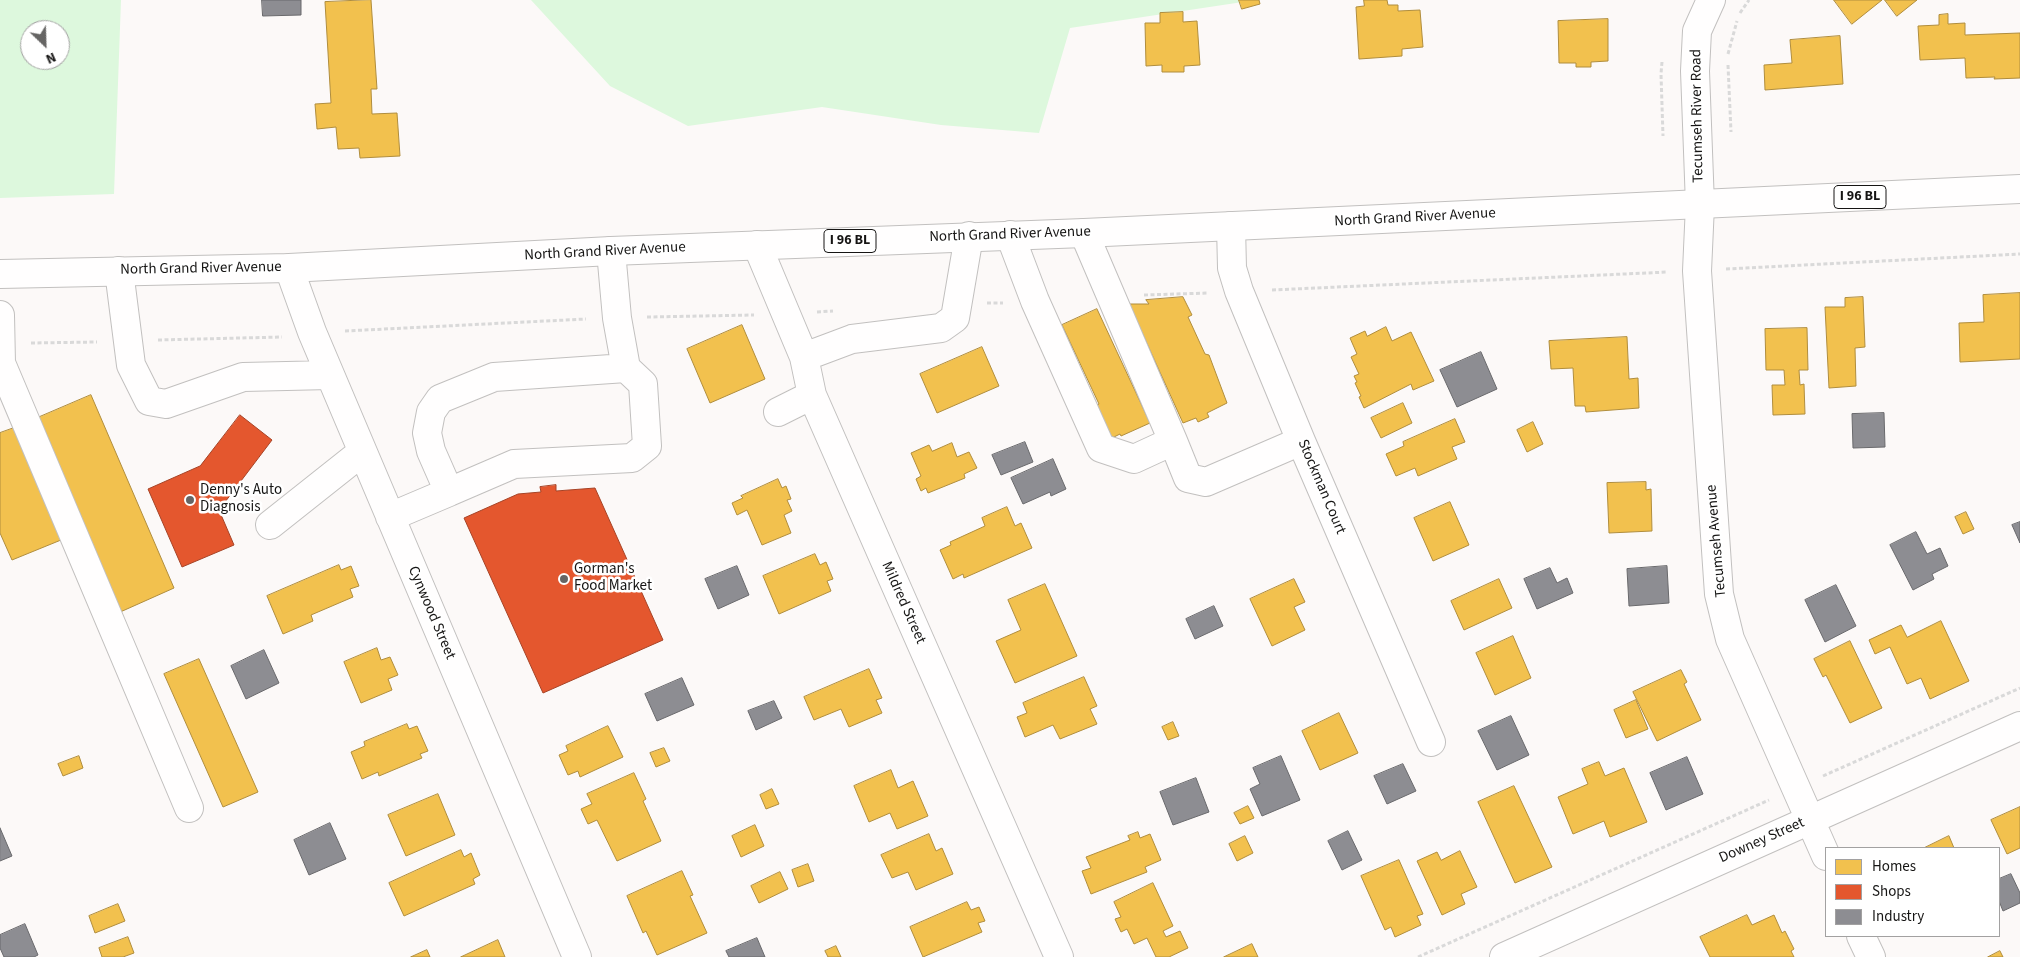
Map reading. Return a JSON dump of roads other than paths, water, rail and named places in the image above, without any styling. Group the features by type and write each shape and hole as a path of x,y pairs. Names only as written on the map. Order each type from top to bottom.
{"street":[{"name":"Tecumseh River Road","path":"1700,205 1695,71 1697,31 1711,0"},
{"name":"North Grand River Avenue","path":"0,274 289,268 611,251 1084,233 2020,189"},
{"name":"Tecumseh Avenue","path":"1700,205 1698,271 1719,594 1730,639 1825,854"},
{"name":"Stockman Court","path":"1231,226 1232,268 1239,291 1301,441 1431,742"},
{"path":"1084,233 1188,478 1206,482 1301,441"},
{"path":"1010,235 1036,301 1101,448 1134,459 1173,441"},
{"path":"804,357 852,339 941,328 955,318 969,236"},
{"name":"Mildred Street","path":"757,245 804,357 812,395 1059,957"},
{"path":"390,517 514,464 632,458 647,446 643,384 626,368 618,318 611,251"},
{"name":"Cynwood Street","path":"289,268 312,332 362,452 577,957"},
{"path":"120,271 131,365 149,401 166,404 243,377 330,375"},
{"path":"0,315 1,363 189,808"},
{"path":"449,492 431,452 427,433 431,412 440,399 494,377 626,368"},
{"path":"778,412 812,395"},
{"path":"270,525 362,452"},
{"name":"Downey Street","path":"1504,957 2020,726"},
{"path":"1861,937 1871,957"}],"place":[{"name":"Denny's Auto Diagnosis","path":"190,500"},
{"name":"Gorman's Food Market","path":"564,579"}]}
